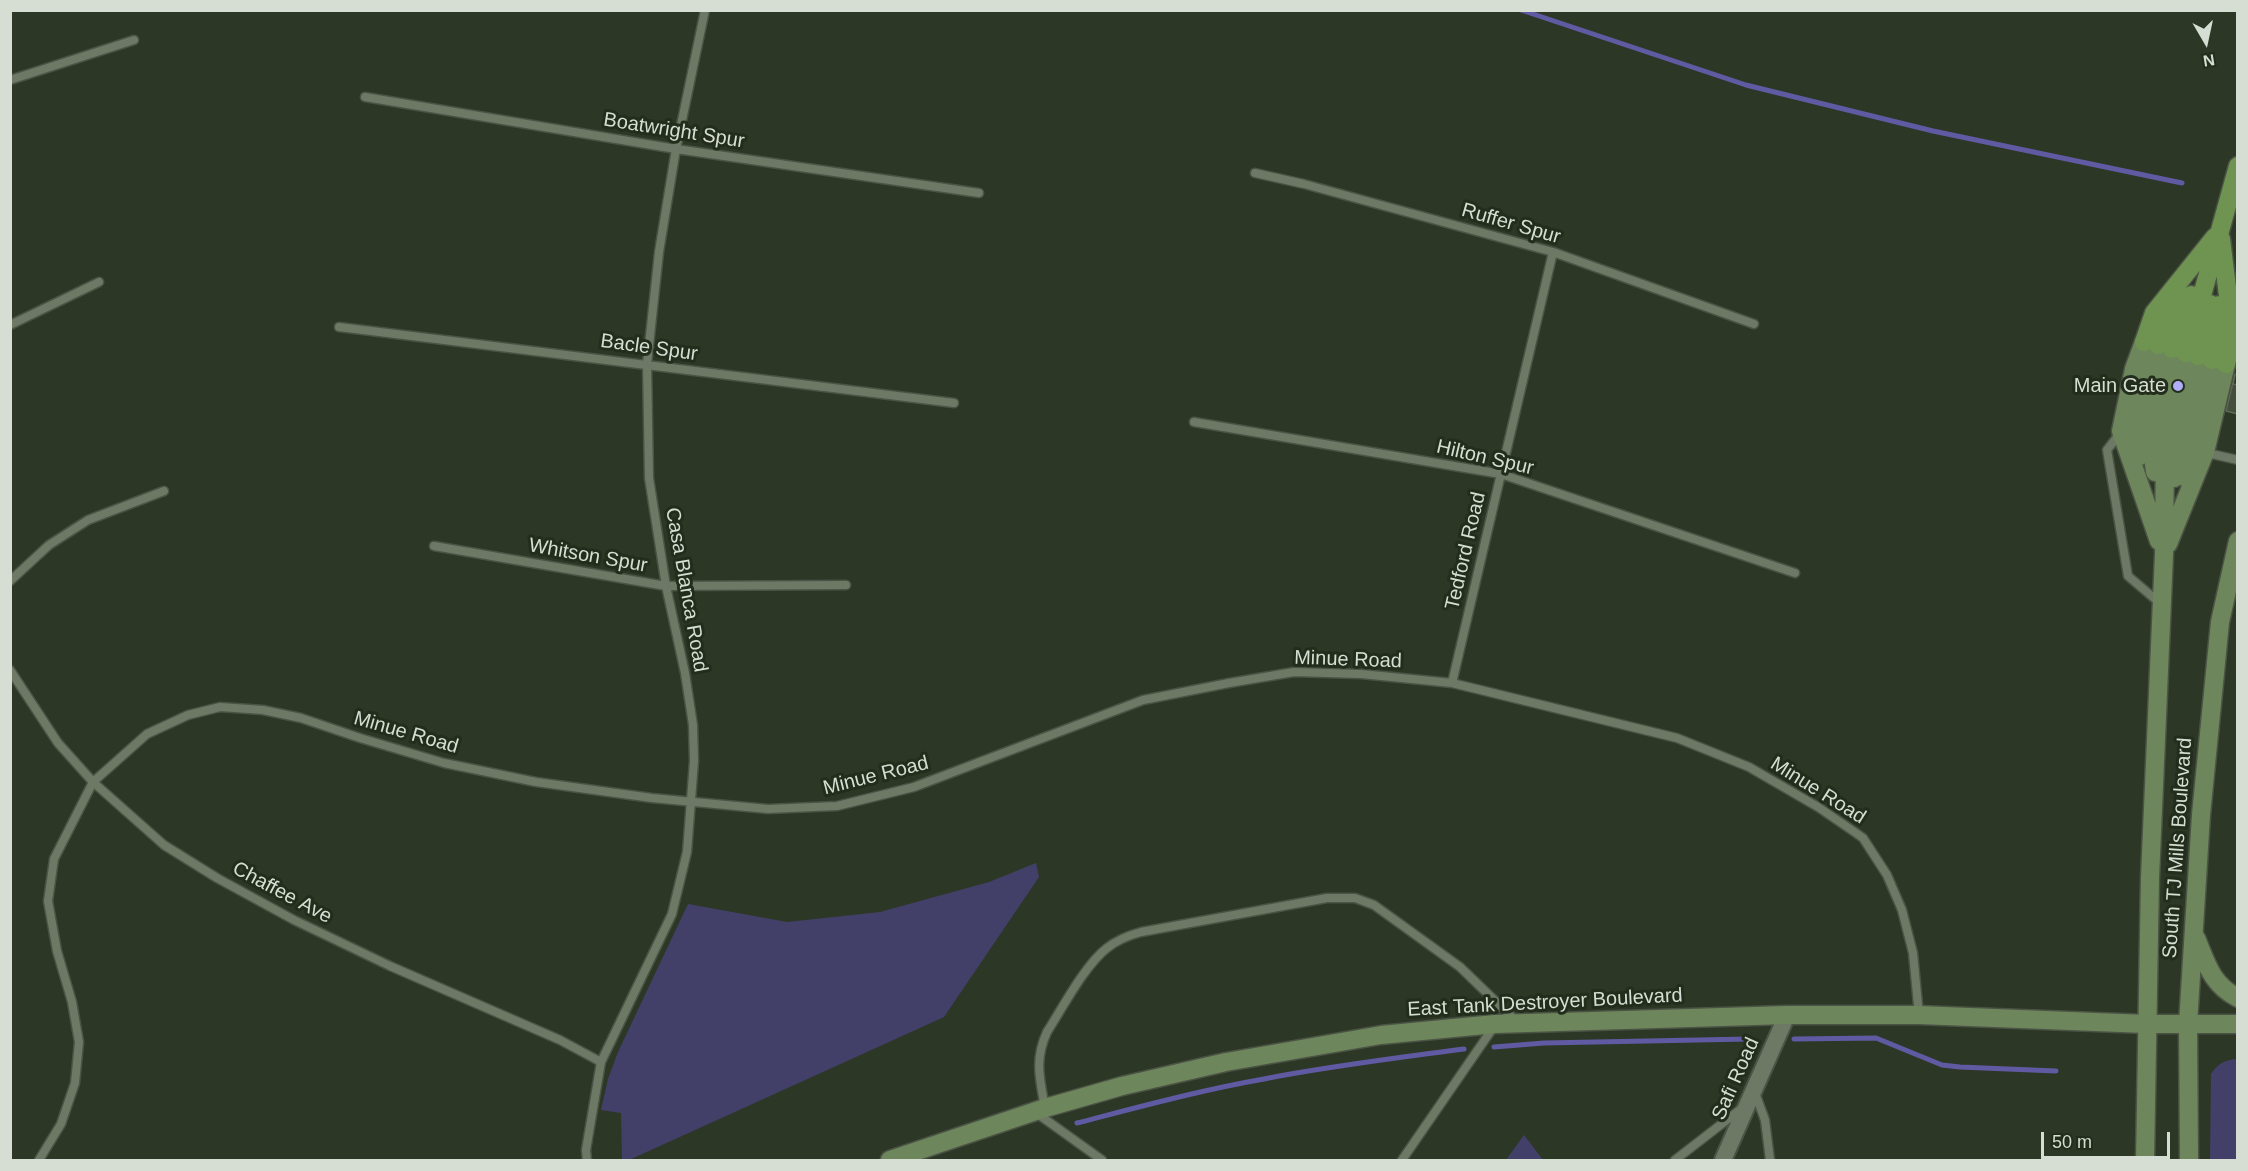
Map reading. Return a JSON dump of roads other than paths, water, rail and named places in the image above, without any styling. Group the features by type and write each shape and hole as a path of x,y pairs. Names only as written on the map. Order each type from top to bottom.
{"main road":[{"path":"2185,353 2199,326 2220,231 2238,166"},
{"path":"2185,353 2199,326 2220,231"},
{"path":"2185,353 2199,326 2220,231"}],"street":[{"path":"2164,554 2164,442 2185,353"},
{"path":"2164,554 2164,442 2134,369 2185,353"},
{"path":"2164,554 2164,442 2185,353"},
{"name":"South TJ Mills Boulevard","path":"2188,1161 2188,1024 2201,815 2220,622 2238,541"},
{"name":"South TJ Mills Boulevard","path":"2145,1161 2151,827 2164,554"},
{"path":"2194,934 2215,981 2223,990 2238,998"},
{"name":"East Tank Destroyer Boulevard","path":"890,1161 1040,1110 1122,1086 1226,1062 1381,1035 1495,1024 1787,1015 1919,1015 2146,1024 2238,1024"},
{"name":"Safi Road","path":"1723,1161 1787,1015"}],"lane":[{"name":"Casa Blanca Road","path":"587,1161 586,1150 601,1062 672,914 687,852 694,761 693,725 685,673 666,586 649,478 647,363 659,252 676,149 705,10"},
{"path":"10,80 134,39"},
{"name":"Boatwright Spur","path":"365,97 676,149 980,193"},
{"name":"Ruffer Spur","path":"1255,173 1304,184 1552,252 1754,324"},
{"name":"Tedford Road","path":"1452,683 1552,252"},
{"path":"10,325 99,282"},
{"name":"Bacle Spur","path":"339,327 647,363 681,370 954,403"},
{"name":"Hilton Spur","path":"1194,422 1501,474 1795,573"},
{"path":"2161,605 2128,576 2107,450 2164,442 2238,460"},
{"path":"10,580 49,545 88,520 164,490"},
{"name":"Whitson Spur","path":"434,546 666,586 846,585"},
{"name":"Chaffee Ave","path":"10,670 58,743 93,782 164,845 227,883 326,936 560,1040 601,1062"},
{"name":"Minue Road","path":"39,1161 61,1124 75,1083 79,1042 72,1002 57,951 48,901 54,859 93,782 147,734 188,715 220,707 263,710 301,718 444,763 536,782 768,810 837,806 915,787 1143,700 1294,672 1361,674 1452,683 1677,738 1749,767 1818,807 1863,838 1887,875 1902,910 1912,953 1919,1015"},
{"path":"1102,1161 1040,1110 1038,1069 1042,1043 1092,964 1107,948 1126,937 1141,932 1327,898 1355,898 1374,905 1460,967 1518,1023"},
{"path":"1402,1161 1495,1024"},
{"path":"1675,1161 1751,1097 1765,1120 1770,1161"}],"waterway":[{"path":"1521,10 1746,85 1933,131 2182,183"},
{"path":"1794,1039 1876,1038 1942,1065 2056,1071"},
{"path":"1494,1047 1544,1043 1749,1039"},
{"path":"1077,1123 1240,1083 1339,1066 1464,1049"}],"place":[{"name":"Main Gate","path":"2178,386"}]}
